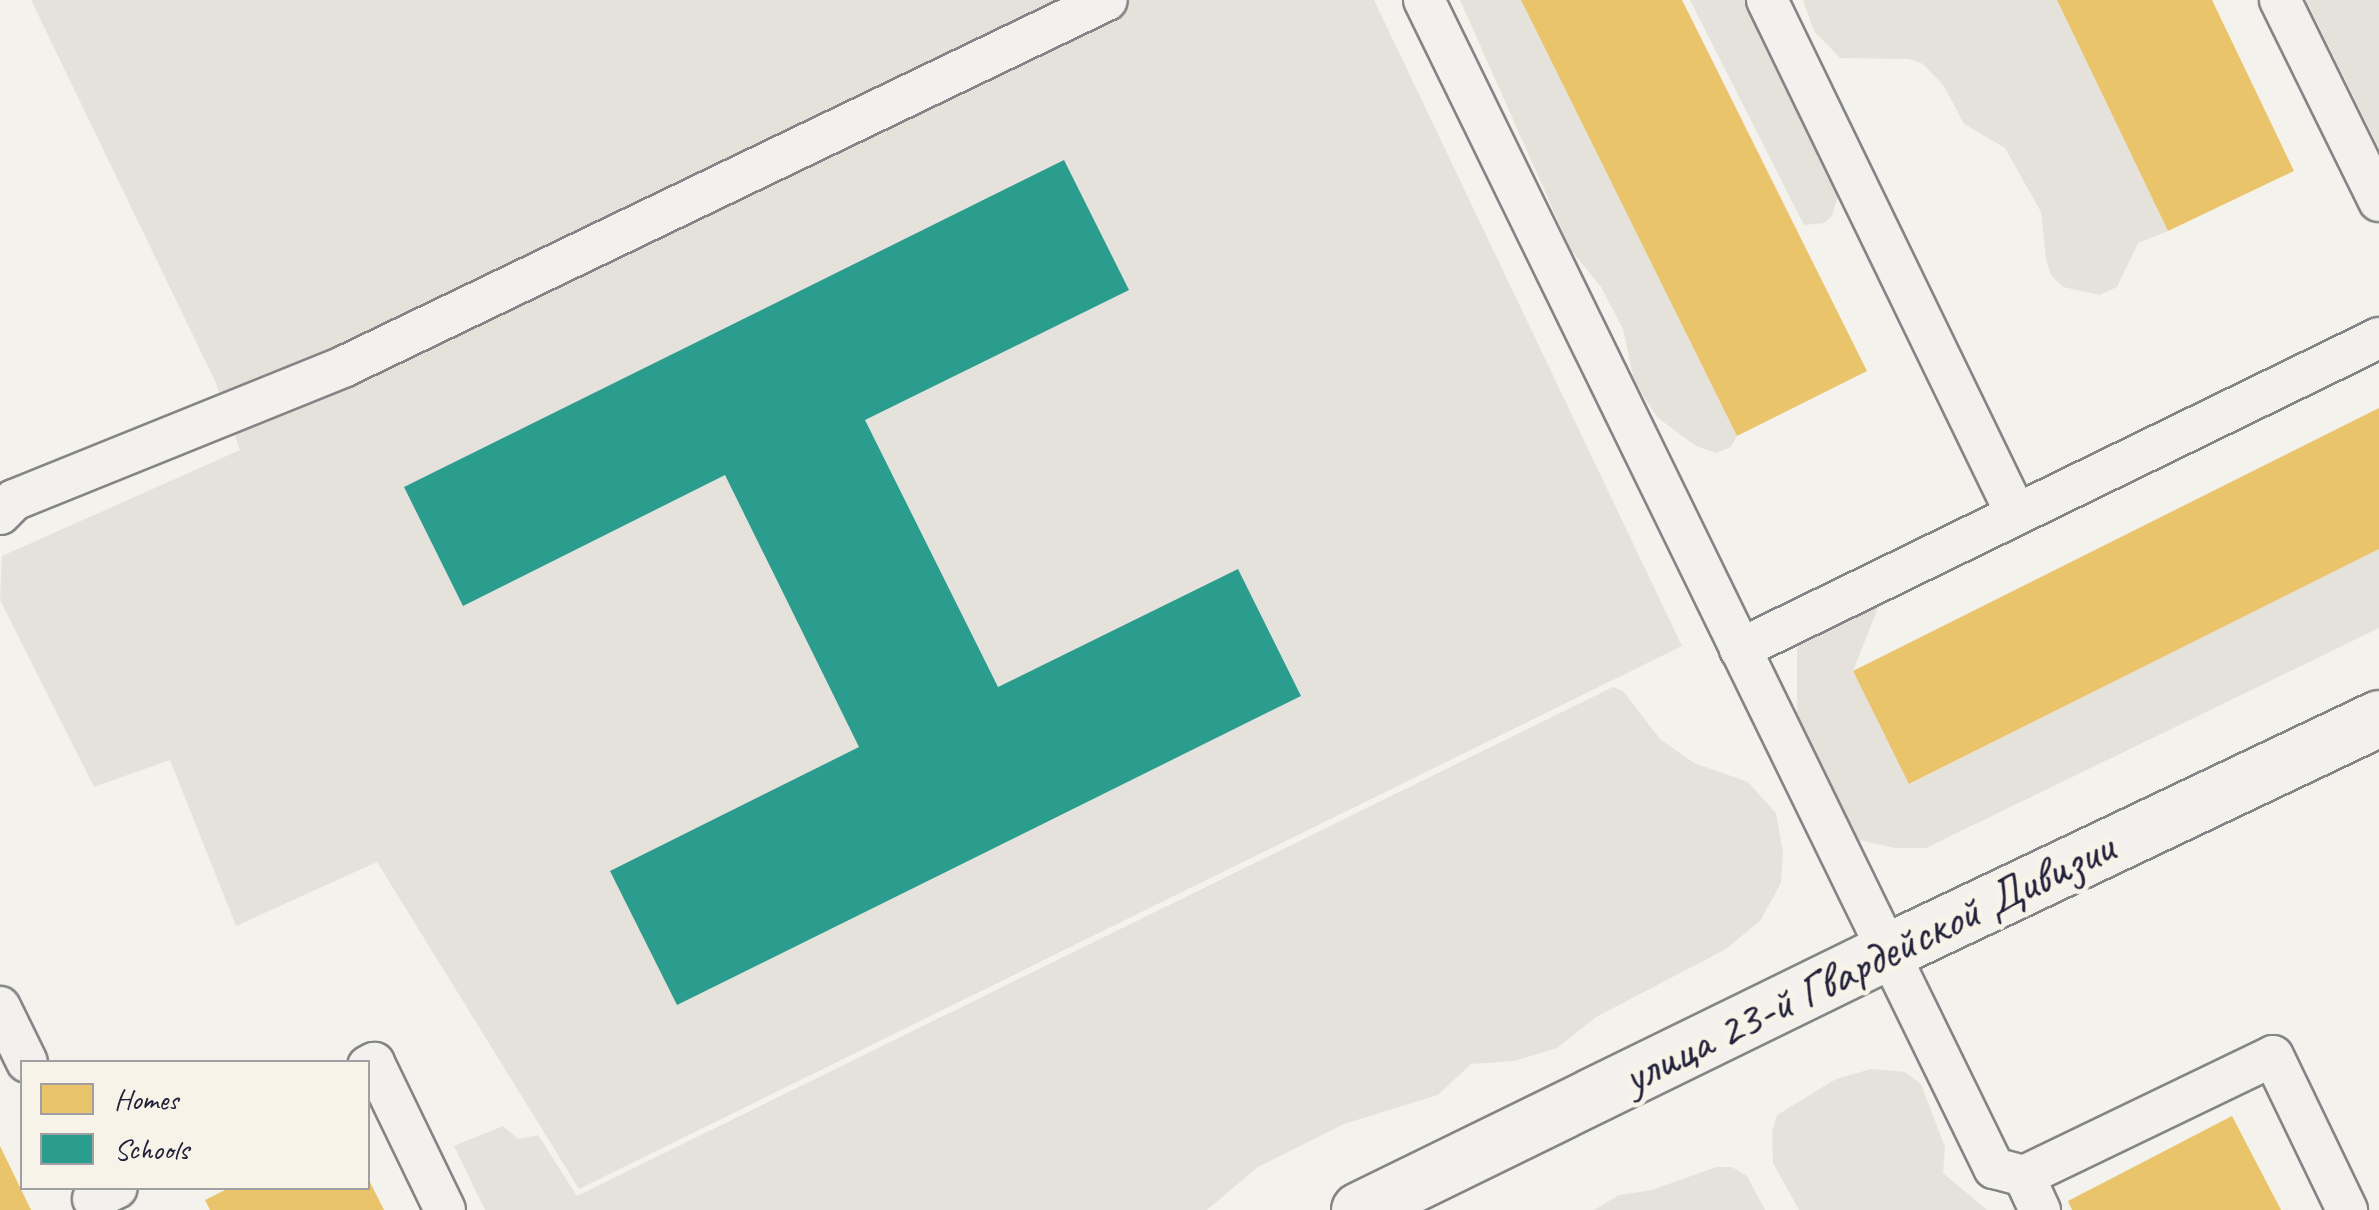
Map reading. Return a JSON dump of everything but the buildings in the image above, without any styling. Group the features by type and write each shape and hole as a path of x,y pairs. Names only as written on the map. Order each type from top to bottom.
{"street":[{"name":"улица 23-й Гвардейской Дивизии","path":"1360,1210 1888,951 2379,718"}],"lane":[{"path":"0,514 14,500 345,366 1107,0"},
{"path":"1424,0 1994,1168 2032,1193 2273,1056 2347,1210"},
{"path":"1767,0 2016,514"},
{"path":"2280,0 2379,201"},
{"path":"1740,649 2379,338"},
{"path":"0,1008 26,1060"},
{"path":"370,1065 374,1063 446,1210"}],"shaded area":[{"path":"31,0 1374,0 1682,646 579,1189 377,862 236,926 170,760 94,787 0,600 2,556 240,450 215,381"},
{"path":"1460,0 1521,0 1737,436 1731,447 1716,453 1696,446 1658,418 1644,397 1633,376 1623,329 1601,287 1571,250"},
{"path":"1690,0 1752,0 1839,192 1832,216 1824,223 1804,225"},
{"path":"1803,0 2057,0 2168,231 2138,243 2117,287 2100,295 2063,287 2051,275 2046,260 2041,212 2005,148 1964,124 1944,86 1923,64 1909,59 1840,58 1814,31"},
{"path":"2306,0 2379,0 2379,148"},
{"path":"2379,549 2379,628 1926,848 1895,848 1850,838 1802,735 1797,718 1797,649 1802,637 1881,600 1853,671 1910,784"},
{"path":"1613,687 1623,691 1660,739 1694,763 1748,782 1776,813 1783,852 1781,883 1760,921 1726,949 1596,1017 1557,1048 1514,1061 1471,1064 1438,1095 1344,1124 1258,1167 1207,1210 485,1210 454,1146 503,1126 518,1139 538,1135 577,1196"},
{"path":"1871,1069 1905,1072 1921,1084 1945,1147 1943,1173 1987,1210 1799,1210 1773,1163 1772,1131 1777,1115 1836,1079"},
{"path":"1716,1167 1732,1167 1747,1176 1765,1210 1594,1210 1619,1195 1652,1190"}]}
